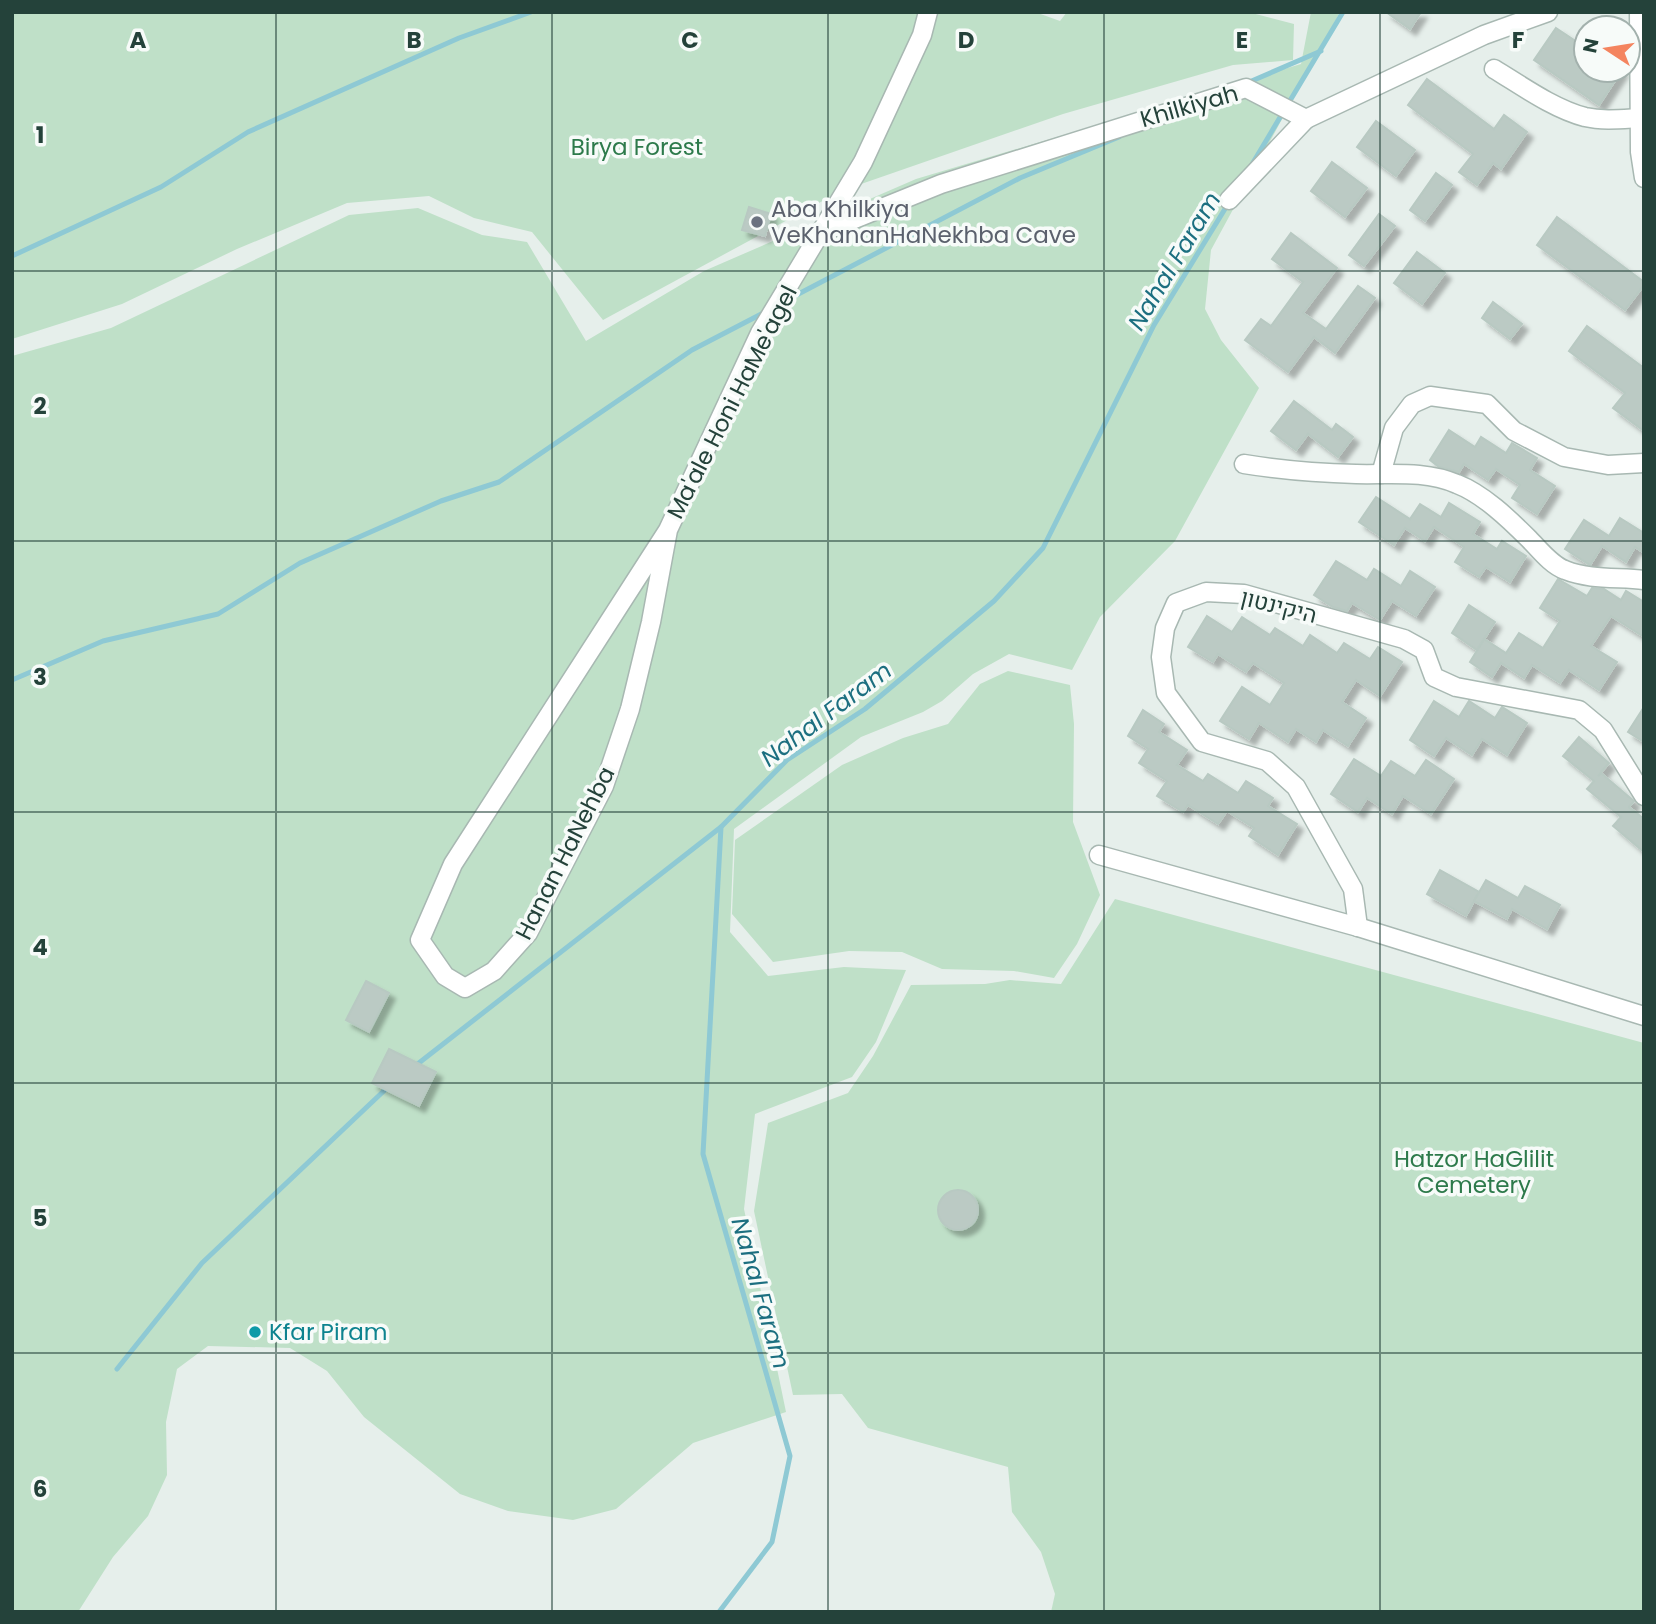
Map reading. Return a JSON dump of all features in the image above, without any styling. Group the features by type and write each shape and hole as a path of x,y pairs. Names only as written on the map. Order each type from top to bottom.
{"street":[{"name":"Ma'ale Honi HaMe'agel","path":"667,530 760,334 863,162 922,36 928,12"},
{"path":"1229,201 1306,119 1484,35 1548,12"},
{"path":"1639,12 1640,152 1644,177"},
{"path":"1494,69 1570,112 1609,120 1640,118"},
{"name":"Khilkiyah","path":"820,233 941,184 1246,88 1306,119"},
{"path":"1381,474 1394,428 1412,404 1430,396 1488,404 1514,430 1564,457 1608,465 1644,463"},
{"path":"1244,464 1281,470 1412,473 1456,483 1518,528 1561,569 1586,577 1644,580"},
{"name":"Hanan HaNehba","path":"667,530 651,622 630,709 604,786 528,933 494,971 465,988 445,975 420,940 453,864 667,530"},
{"name":"היקינטון","path":"1358,927 1353,889 1296,788 1267,761 1202,742 1166,694 1161,657 1165,628 1176,603 1206,593 1244,594 1404,639 1423,650 1434,677 1456,687 1578,710 1603,730 1644,796"},
{"path":"1099,855 1358,927 1644,1016"}],"green space":[{"name":"Birya Forest","path":"12,12 1035,12 1060,21 1067,12 1248,12 1294,24 1293,60 1233,65 1063,114 841,191 603,320 532,232 474,218 429,196 347,203 237,249 122,304 12,339"},
{"path":"1311,12 1340,12 1211,250 1205,309 1221,340 1259,388 1175,541 1100,617 1072,670 1009,654 973,674 942,701 923,712 861,737 734,829 730,932 768,976 844,967 906,970 876,1042 852,1077 755,1114 744,1209 786,1412 693,1443 616,1509 573,1520 508,1511 460,1494 364,1417 327,1371 290,1348 208,1346 177,1369 166,1422 167,1475 148,1516 113,1557 78,1612 12,1612 12,356 111,328 349,215 418,208 482,235 527,242 586,341 704,271 916,179 1301,64"},
{"path":"1008,671 1070,685 1074,724 1073,822 1100,895 1077,944 1054,978 1014,971 942,969 902,952 849,951 773,962 732,914 735,840 842,765 903,738 948,724 980,684"},
{"name":"Hatzor HaGlilit Cemetery","path":"1115,899 1644,1043 1644,1612 1051,1612 1055,1594 1041,1552 1012,1512 1008,1467 868,1428 842,1394 793,1395 754,1211 768,1123 848,1093 873,1056 911,985 985,984 1010,980 1061,984"}],"building":[{"path":"1386,12 1421,12 1410,29"},
{"path":"1556,28 1572,39 1572,84 1613,84 1599,105 1534,60"},
{"path":"1427,79 1494,129 1504,115 1527,132 1501,169 1493,163 1477,185 1459,172 1473,154 1408,105"},
{"path":"1376,121 1415,150 1396,176 1357,147"},
{"path":"1332,162 1367,188 1345,217 1311,191"},
{"path":"1436,173 1452,185 1425,221 1410,210"},
{"name":"Aba Khilkiya VeKhananHaNekhba Cave","path":"749,207 771,214 765,236 742,230"},
{"path":"1379,214 1395,226 1364,266 1349,255"},
{"path":"1557,217 1644,282 1625,310 1537,245"},
{"path":"1291,233 1337,268 1303,313 1326,329 1358,286 1375,298 1335,353 1314,337 1288,372 1245,340 1261,319 1271,326 1303,282 1272,259"},
{"path":"1417,252 1445,273 1422,304 1394,283"},
{"path":"1493,302 1522,324 1510,339 1482,318"},
{"path":"1587,326 1644,368 1644,431 1613,408 1625,393 1569,351"},
{"path":"1294,401 1332,430 1336,424 1353,437 1338,457 1308,434 1296,450 1271,431"},
{"path":"1449,430 1475,447 1481,437 1506,453 1512,443 1537,458 1530,470 1555,486 1537,514 1512,498 1520,485 1496,469 1488,480 1464,464 1459,472 1439,467 1430,460"},
{"path":"1376,497 1410,519 1420,504 1441,517 1449,503 1480,522 1473,534 1497,549 1502,541 1526,556 1510,582 1486,567 1479,577 1455,562 1464,547 1434,527 1425,541 1405,528 1394,545 1359,522"},
{"path":"1620,518 1644,533 1644,553 1635,547 1626,562 1602,546 1590,565 1565,549 1584,520 1609,536"},
{"path":"1336,561 1367,580 1374,569 1401,586 1410,571 1435,587 1416,616 1392,601 1380,620 1352,603 1347,611 1333,607 1314,595"},
{"path":"1558,579 1587,596 1592,588 1604,589 1621,600 1626,591 1644,602 1644,637 1611,616 1591,646 1617,662 1599,690 1569,670 1560,683 1532,665 1524,678 1501,663 1492,677 1470,662 1484,639 1506,653 1519,633 1543,648 1560,621 1540,608"},
{"path":"1469,605 1495,622 1477,650 1452,633"},
{"path":"1207,616 1232,632 1242,617 1270,635 1275,628 1303,646 1310,635 1337,653 1344,643 1370,659 1378,647 1402,662 1380,696 1356,680 1342,702 1366,718 1348,746 1323,730 1316,742 1296,729 1288,742 1259,723 1249,739 1220,721 1242,687 1270,705 1284,683 1253,663 1246,672 1218,654 1213,662 1188,647"},
{"path":"1434,701 1459,717 1469,701 1495,718 1502,707 1527,723 1507,755 1482,739 1472,755 1446,738 1434,756 1410,740"},
{"path":"1644,707 1644,742 1628,732"},
{"path":"1143,710 1164,724 1159,732 1187,750 1177,765 1203,781 1208,774 1238,793 1246,781 1273,798 1268,806 1297,824 1278,855 1249,836 1254,828 1227,811 1218,824 1188,805 1183,812 1157,796 1167,781 1139,763 1148,749 1128,736"},
{"path":"1579,737 1609,763 1598,776 1601,773 1634,801 1629,807 1644,819 1644,852 1613,826 1621,817 1587,789 1594,781 1563,756"},
{"path":"1354,759 1381,776 1391,761 1415,776 1426,760 1454,779 1431,814 1403,796 1392,814 1367,798 1358,812 1331,794"},
{"path":"1440,870 1479,892 1466,916 1427,894"},
{"path":"1486,880 1518,898 1525,886 1560,905 1547,929 1512,909 1507,919 1474,901"},
{"path":"366,981 389,993 369,1032 346,1020"},
{"path":"389,1049 436,1072 419,1106 372,1083"},
{"path":"958,1190 972,1196 978,1210 972,1224 958,1230 944,1224 938,1210 944,1196"}],"waterway":[{"path":"12,256 161,187 248,132 459,38 531,12"},
{"name":"Nahal Faram","path":"1251,166 1343,12"},
{"path":"1247,83 1321,51"},
{"path":"785,301 1020,178 1119,137"},
{"name":"Nahal Faram","path":"719,1612 772,1542 790,1456 703,1154 721,827 787,760 865,709 994,601 1043,548 1154,325 1228,204"},
{"path":"12,680 103,641 218,614 300,563 441,501 499,482 692,350 767,311"},
{"path":"415,1066 721,827"},
{"path":"117,1369 202,1263 388,1087"}],"place":[{"name":"Aba Khilkiya VeKhananHaNekhba Cave","path":"757,222"},
{"name":"Kfar Piram","path":"255,1332"}]}
